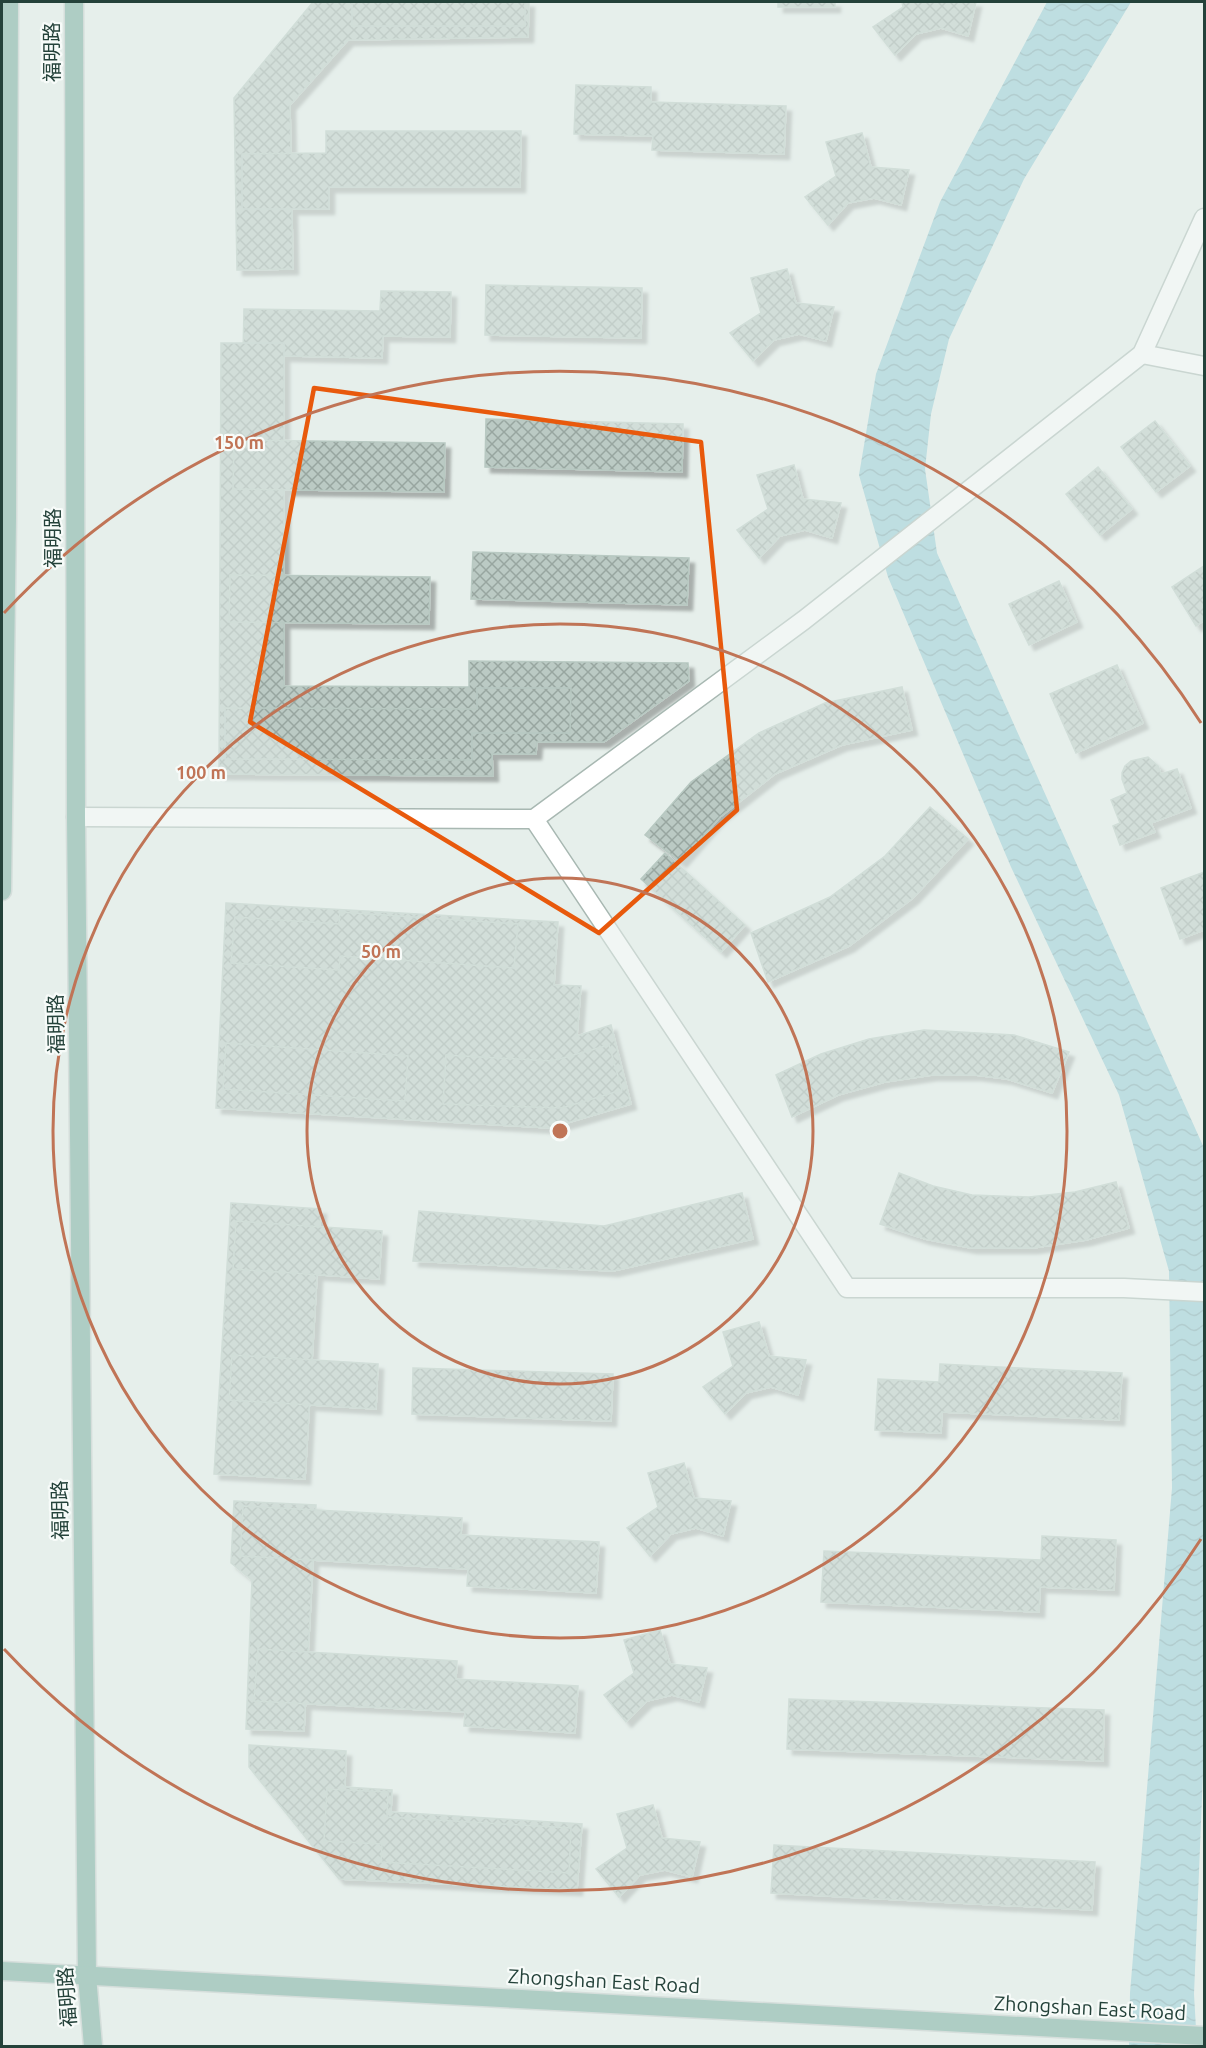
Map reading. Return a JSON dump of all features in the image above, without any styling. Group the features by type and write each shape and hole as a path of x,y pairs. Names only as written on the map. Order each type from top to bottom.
{"main road":[{"path":"2,891 9,2"},
{"name":"福明路","path":"74,2 76,816 87,1976 93,2046"},
{"name":"Zhongshan East Road","path":"2,1971 1204,2036"}],"street":[{"path":"76,816 534,819 840,592 1142,354 1204,218"},
{"path":"1142,354 1204,366"},
{"path":"534,819 846,1288 1124,1288 1204,1292"}],"highlighted area":[{"path":"314,388 701,442 737,810 599,933 250,722"}],"water":[{"path":"1047,2 1131,2 1024,179 949,339 931,414 925,469 937,553 1204,1148 1204,1749 1194,1994 1197,2046 1129,2046 1130,1993 1172,1488 1169,1271 1119,1095 1011,867 888,577 859,475 876,374 940,202"}],"building":[{"path":"313,2 529,2 528,37 348,40 290,105 293,269 237,270 234,98"},
{"path":"352,2 525,2 525,26 352,26"},
{"path":"778,2 835,2 835,7 778,7"},
{"path":"902,2 976,2 968,36 941,28 916,34 895,55 873,27 903,7"},
{"path":"576,85 651,87 651,102 786,106 784,154 652,150 653,136 574,134"},
{"path":"326,131 521,131 520,187 329,187 329,209 242,209 242,154 326,153"},
{"path":"862,133 871,167 909,170 901,205 874,198 848,203 828,225 805,197 836,176 826,142"},
{"path":"787,269 796,303 834,307 826,341 799,334 774,340 753,361 730,333 761,313 751,278"},
{"path":"486,285 642,288 641,338 485,335"},
{"path":"381,291 451,292 450,337 383,336 382,358 243,355 244,309 380,311"},
{"path":"221,343 284,343 284,686 469,687 469,661 688,663 689,681 604,742 537,742 536,754 492,754 493,776 219,774"},
{"path":"486,419 683,424 682,472 485,467"},
{"path":"1155,421 1190,466 1156,492 1121,447"},
{"path":"234,440 445,443 444,492 233,489"},
{"path":"794,465 803,499 841,503 832,538 805,530 780,536 759,558 737,530 768,509 757,475"},
{"path":"1098,467 1132,509 1100,535 1066,494"},
{"path":"473,552 689,558 687,605 471,599"},
{"path":"1204,566 1204,620 1196,626 1172,587"},
{"path":"230,575 430,577 429,624 229,622"},
{"path":"1059,581 1077,622 1029,645 1009,604"},
{"path":"1117,665 1143,723 1076,753 1050,694"},
{"path":"902,687 912,730 842,745 775,774 720,817 681,862 645,835 691,782 759,733 825,703"},
{"path":"477,688 571,688 570,733 472,733 472,760 225,759 225,708 477,709"},
{"path":"1148,757 1158,766 1161,774 1177,769 1191,808 1151,823 1155,832 1120,845 1113,826 1120,823 1111,800 1127,793 1122,779 1125,766 1131,761"},
{"path":"930,807 968,839 913,898 849,946 768,982 751,933 830,897 885,856"},
{"path":"665,853 745,925 721,952 641,879"},
{"path":"1204,872 1204,930 1180,939 1161,888"},
{"path":"226,903 558,922 554,985 581,986 577,1036 611,1025 631,1104 550,1128 216,1108"},
{"path":"340,912 518,924 514,968 340,956 339,970 231,963 235,917 339,924"},
{"path":"924,1030 1014,1035 1069,1052 1052,1093 1007,1079 975,1075 932,1075 885,1082 838,1095 792,1117 776,1075 821,1054 869,1039"},
{"path":"226,1043 408,1056 405,1101 223,1089"},
{"path":"609,1045 622,1090 562,1108 443,1104 446,1055 552,1061"},
{"path":"899,1173 933,1186 972,1195 1029,1197 1075,1192 1116,1182 1129,1228 1086,1240 1033,1248 971,1248 925,1239 880,1224"},
{"path":"742,1193 753,1239 613,1271 413,1261 419,1211 604,1226"},
{"path":"231,1203 321,1209 305,1479 214,1474"},
{"path":"236,1221 382,1231 379,1279 233,1269"},
{"path":"759,1322 769,1356 806,1360 798,1395 771,1387 746,1393 725,1414 703,1387 733,1366 723,1332"},
{"path":"232,1355 378,1364 376,1409 229,1400"},
{"path":"940,1364 1122,1373 1119,1420 942,1412 941,1433 875,1430 878,1379 939,1382"},
{"path":"413,1368 613,1374 611,1421 412,1414"},
{"path":"684,1463 694,1498 731,1501 723,1536 696,1528 671,1534 650,1556 627,1528 658,1507 648,1473"},
{"path":"234,1501 316,1505 304,1731 246,1729 252,1580 231,1563"},
{"path":"243,1506 462,1518 461,1535 599,1542 596,1593 467,1586 468,1569 240,1556"},
{"path":"1042,1536 1116,1540 1114,1590 1040,1587 1039,1612 821,1602 824,1551 1041,1560"},
{"path":"660,1630 670,1664 707,1668 699,1702 672,1695 647,1701 626,1722 604,1695 634,1673 624,1640"},
{"path":"258,1649 457,1661 456,1679 578,1686 575,1733 464,1726 465,1712 254,1701"},
{"path":"789,1699 1104,1710 1103,1761 787,1749"},
{"path":"249,1745 346,1751 345,1787 392,1790 391,1812 582,1824 577,1890 339,1879 249,1767"},
{"path":"327,1789 388,1792 387,1817 571,1828 569,1873 381,1862 382,1844 324,1841"},
{"path":"653,1805 662,1838 700,1842 692,1877 665,1870 640,1875 619,1897 596,1869 627,1848 617,1814"},
{"path":"774,1845 1095,1862 1092,1910 771,1893"}]}
